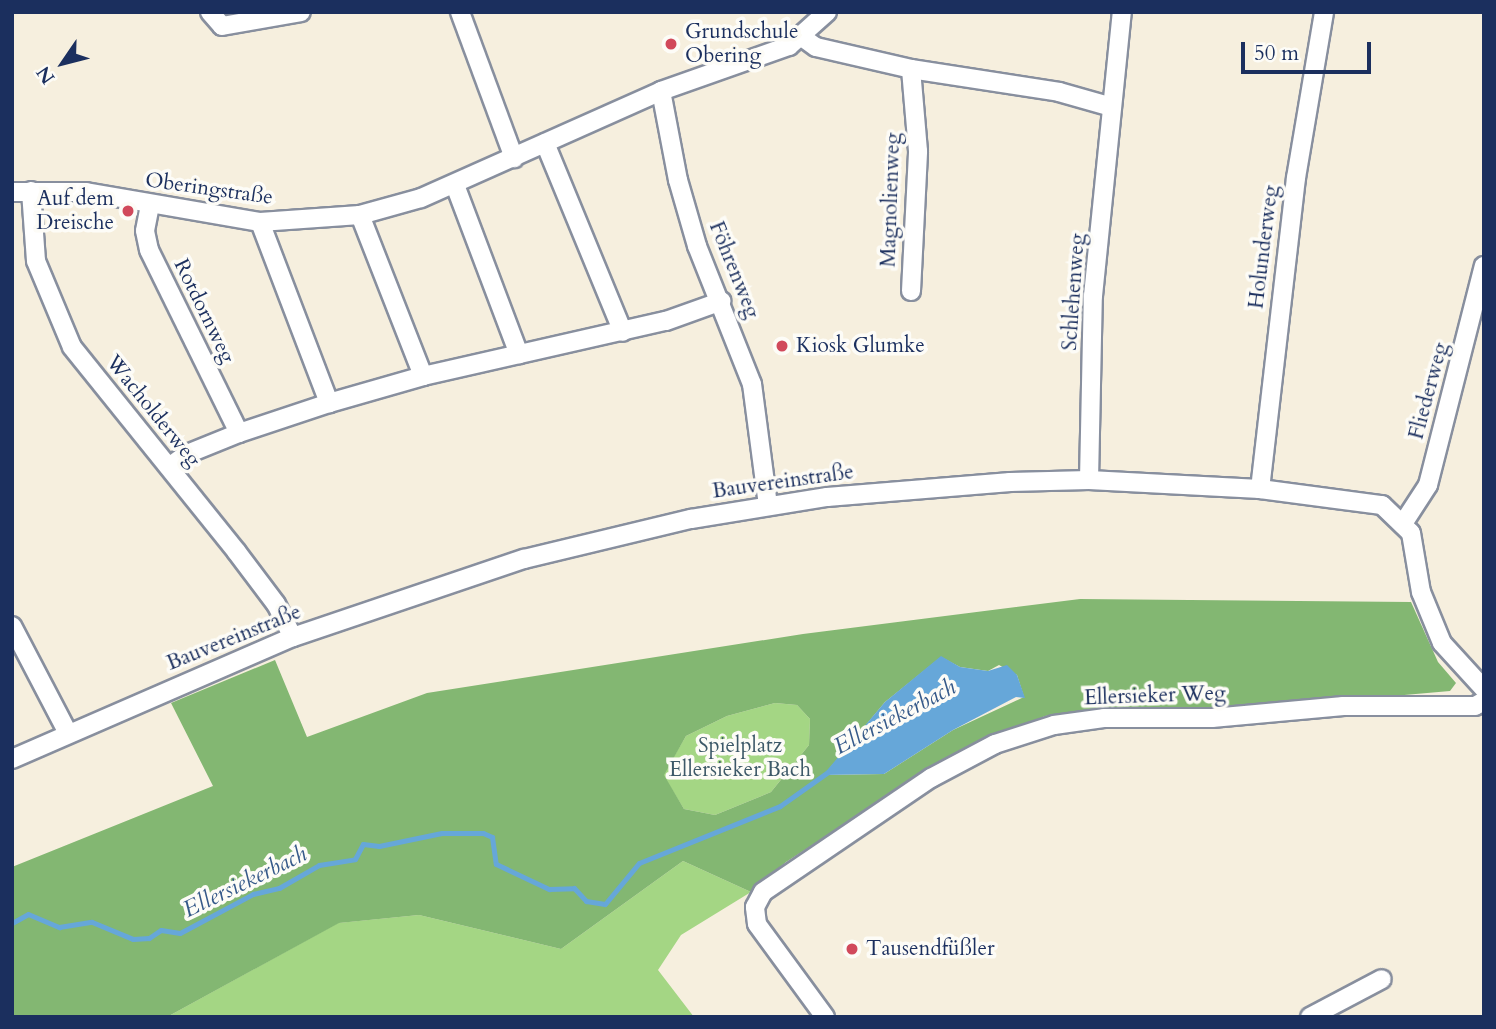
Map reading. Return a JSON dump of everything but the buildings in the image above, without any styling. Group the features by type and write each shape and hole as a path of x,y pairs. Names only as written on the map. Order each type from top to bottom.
{"street":[{"path":"211,12 222,26 301,12"},
{"path":"460,12 514,158"},
{"name":"Oberingstraße","path":"12,192 86,192 260,222 360,215 455,185 661,91 789,46 827,12"},
{"name":"Schlehenweg","path":"1089,480 1094,296 1122,12"},
{"name":"Holunderweg","path":"1260,488 1296,178 1324,12"},
{"path":"802,37 816,47 911,69 1059,92 1112,107"},
{"name":"Magnolienweg","path":"911,69 918,151 911,291"},
{"name":"Föhrenweg","path":"661,91 678,180 697,246 722,301 752,384 768,506"},
{"path":"545,144 623,332"},
{"path":"455,185 519,354"},
{"name":"Wacholderweg","path":"31,191 36,261 56,317 96,379 276,604 293,637"},
{"name":"Rotdornweg","path":"150,205 145,231 149,250 239,433"},
{"path":"360,215 423,376"},
{"path":"260,222 329,403"},
{"name":"Fliederweg","path":"1404,522 1428,485 1484,266"},
{"path":"169,467 187,454 239,433 329,403 423,376 623,332 722,301"},
{"name":"Bauvereinstraße","path":"12,759 293,637 524,559 623,533 768,506 827,497 1089,480 1260,488 1369,500 1404,522"},
{"path":"1404,522 1416,547 1421,592 1442,643 1484,689"},
{"path":"12,626 68,733"},
{"name":"Ellersieker Weg","path":"825,1017 757,924 755,907 769,887 931,778 995,744 1054,725 1104,718 1212,718 1343,706 1475,706 1484,701"},
{"path":"1310,1017 1382,979"}],"green space":[{"path":"1080,599 1411,602 1438,662 1456,683 1450,691 1197,713 1088,711 1045,716 947,758 786,862 751,892 683,861 561,949 419,915 339,923 167,1017 12,1017 12,867 213,786 171,703 275,660 307,737 427,693 803,634","holes":["941,657 960,667 988,671 999,665 1017,675 1024,697 953,730 884,774 824,775 885,702","775,703 797,705 810,719 809,745 771,792 715,815 684,809 664,775 686,736 727,716"]},
{"name":"Spielplatz Ellersieker Bach","path":"775,703 797,705 810,719 809,745 771,792 715,815 684,809 663,775 686,736 727,716"},
{"path":"683,861 751,892 681,935 658,970 694,1017 167,1017 338,923 419,915 561,949"}],"water":[{"path":"941,656 960,667 988,671 1007,665 1017,675 1025,698 1016,697 953,730 884,774 823,775 885,702"}],"waterway":[{"name":"Ellersiekerbach","path":"12,923 28,914 59,927 92,922 133,939 149,938 161,930 180,933 253,894 279,888 319,865 355,859 363,844 379,846 442,833 483,833 492,837 496,864 549,889 574,888 586,901 605,904 639,863 780,806 828,772"}],"place":[{"name":"Grundschule Obering","path":"671,44"},
{"name":"Auf dem Dreische","path":"128,211"},
{"name":"Kiosk Glumke","path":"782,346"},
{"name":"Tausendfüßler","path":"852,949"}]}
